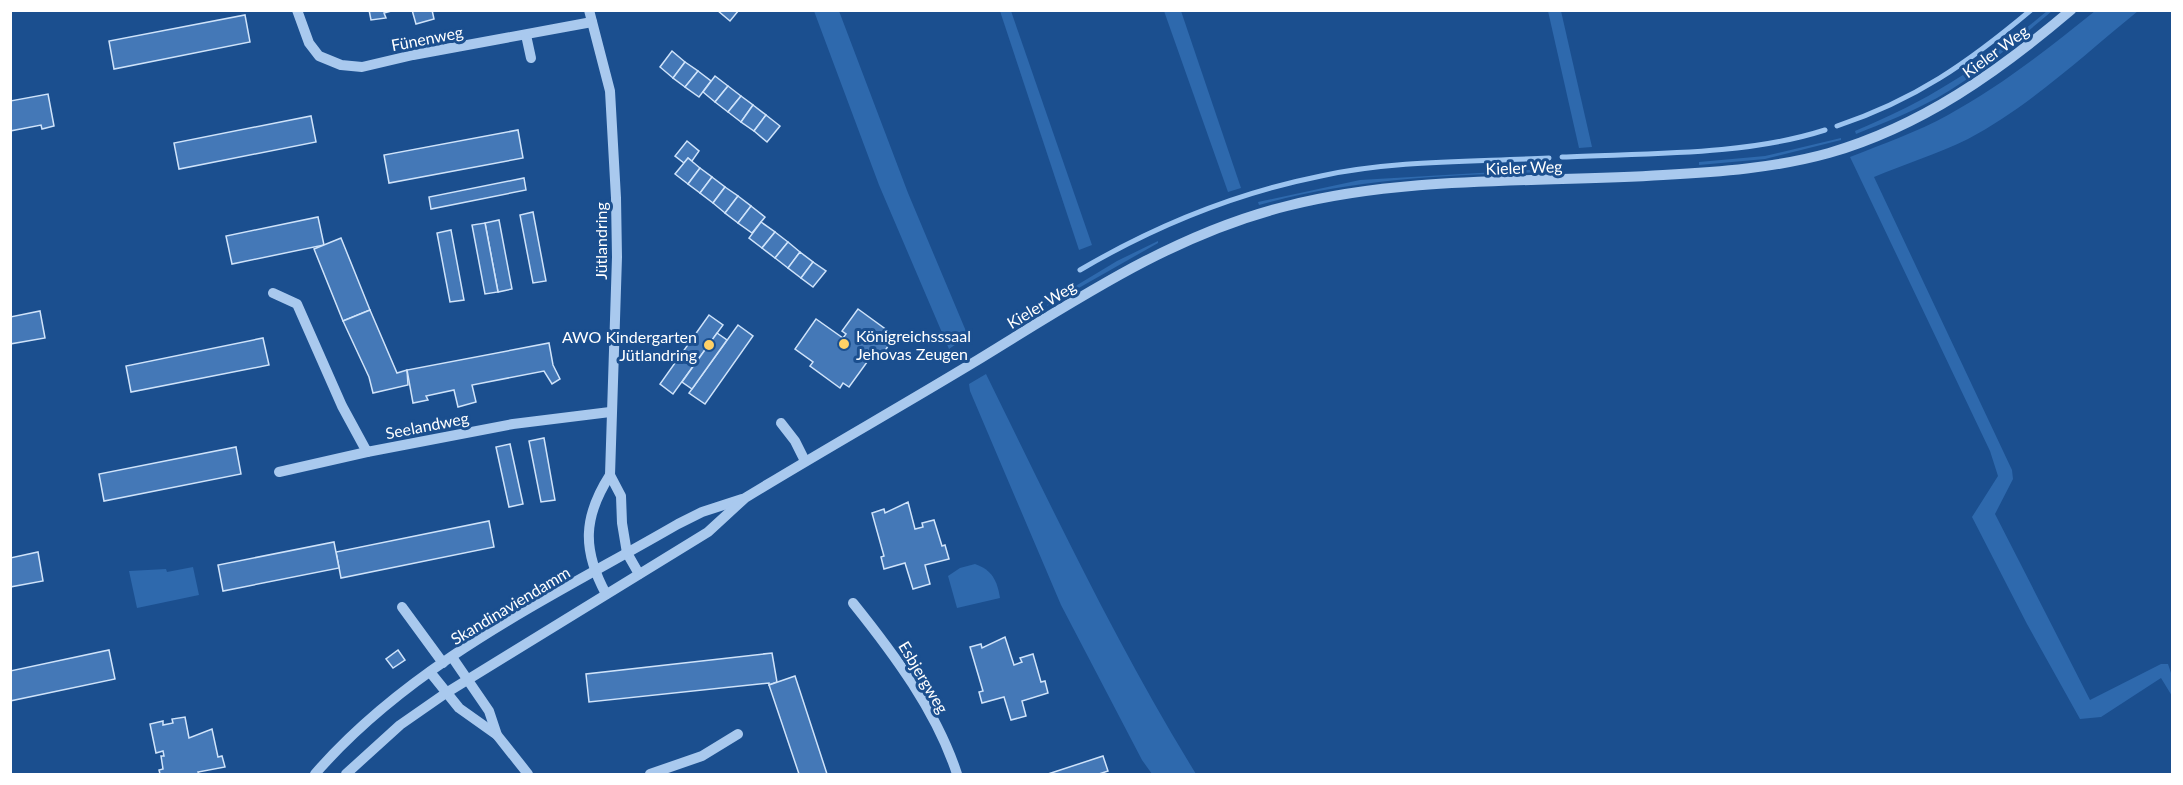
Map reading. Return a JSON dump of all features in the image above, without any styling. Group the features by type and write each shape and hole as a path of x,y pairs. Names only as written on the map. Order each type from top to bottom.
{"street":[{"name":"Fünenweg","path":"297,10 309,43 319,56 341,65 362,67 592,22"},
{"name":"Jütlandring","path":"589,10 610,91 616,198 617,257 610,412 610,475 621,496 622,523 627,553 639,574"},
{"name":"Kieler Weg","path":"976,361 1104,283 1160,253 1202,234 1285,206 1321,197 1384,189 1735,171 1806,159 1846,147 1912,121 1946,104 2008,62 2071,10"},
{"path":"526,35 531,58"},
{"name":"Seelandweg","path":"273,293 297,304 342,406 367,452 513,424 610,412"},
{"name":"Skandinaviendamm","path":"346,774 400,725 467,679 712,530 745,498 976,361"},
{"path":"781,423 795,441 805,461"},
{"path":"279,472 367,452"},
{"path":"606,594 594,572 588,539 594,501 610,475"},
{"name":"Skandinaviendamm","path":"315,774 369,721 448,660 594,572 702,512 745,498"},
{"name":"Esbjergweg","path":"853,603 885,643 907,677 949,751 957,774"},
{"path":"402,606 467,679 489,711 497,735 528,774"},
{"path":"430,672 446,693 474,721 497,735"},
{"path":"650,774 702,756 738,734"}],"shaded area":[{"path":"814,11 839,11 908,193 968,336 949,349 879,185"},
{"path":"1000,11 1011,11 1092,245 1079,250"},
{"path":"1164,11 1181,11 1241,188 1228,192"},
{"path":"1548,11 1561,11 1592,147 1579,148"},
{"path":"2047,11 2052,11 1996,57 1952,89 1917,108 1856,134 1855,131 1909,106 1956,79 2001,48"},
{"path":"2095,11 2138,11 2035,96 1991,126 1968,139 1874,177 2012,470 2013,479 1995,514 2090,700 2161,664 2168,664 2172,676 2172,696 2161,678 2101,717 2080,719 2027,624 1972,517 1998,476 1990,451 1850,157 1900,138 1968,104 2024,66"},
{"path":"1841,138 1841,140 1765,159 1699,165 1699,162 1765,156"},
{"path":"1547,169 1546,172 1366,183 1259,205 1258,202 1360,180"},
{"path":"1158,241 1047,306 1049,302 1117,261"},
{"path":"986,374 1061,527 1139,677 1196,774 1152,774 1142,760 1061,605 970,391 969,384"},
{"path":"975,564 986,569 993,576 1000,598 957,608 948,576 960,568"},
{"path":"193,567 199,595 137,608 129,571 166,569 167,572"}],"building":[{"path":"369,10 395,10 384,13 386,18 371,20"},
{"path":"412,10 432,10 434,19 416,24"},
{"path":"717,10 739,10 730,21"},
{"path":"245,15 250,42 114,69 109,41"},
{"path":"672,51 685,62 673,78 660,67"},
{"path":"685,62 698,71 685,87 673,78"},
{"path":"698,71 711,81 699,97 685,87"},
{"path":"715,76 728,86 715,102 703,92"},
{"path":"728,86 741,96 728,112 715,102"},
{"path":"48,94 54,126 42,129 41,125 10,131 10,101"},
{"path":"741,96 753,105 741,122 728,112"},
{"path":"753,105 766,115 754,131 741,122"},
{"path":"766,115 780,126 767,142 754,131"},
{"path":"311,116 316,142 179,169 174,143"},
{"path":"518,130 523,158 389,183 384,155"},
{"path":"687,141 699,151 692,161 688,158 684,163 675,156"},
{"path":"688,158 700,168 688,184 675,174"},
{"path":"700,168 712,177 700,193 688,184"},
{"path":"712,177 725,187 713,203 700,193"},
{"path":"524,178 526,190 431,209 429,197"},
{"path":"725,187 738,196 725,213 713,203"},
{"path":"738,196 751,206 738,223 725,213"},
{"path":"751,206 765,217 752,233 738,223"},
{"path":"533,212 546,281 533,283 520,215"},
{"path":"318,217 324,245 232,264 226,236"},
{"path":"499,220 512,289 498,292 485,223"},
{"path":"761,222 775,232 762,248 749,238"},
{"path":"485,223 498,292 485,294 472,225"},
{"path":"451,230 464,300 450,302 437,233"},
{"path":"775,232 788,242 775,258 762,248"},
{"path":"341,238 370,310 343,321 314,249"},
{"path":"788,242 800,252 788,268 775,258"},
{"path":"800,252 813,262 801,278 788,268"},
{"path":"813,262 826,271 813,287 801,278"},
{"name":"Königreichsssaal Jehovas Zeugen","path":"858,309 895,336 880,358 869,350 865,355 870,358 849,387 843,383 840,388 810,366 813,362 795,349 816,319 843,338 846,334 842,331"},
{"path":"370,310 397,373 407,370 408,385 373,393 369,377 343,321"},
{"path":"40,311 45,338 10,344 10,317"},
{"path":"709,315 723,325 673,394 660,384"},
{"path":"738,325 753,336 705,404 689,393"},
{"path":"717,333 727,340 692,389 682,382"},
{"path":"263,338 269,365 131,392 126,366"},
{"path":"549,343 553,365 560,379 552,384 544,371 472,385 476,402 458,407 454,390 426,396 428,400 413,403 407,370"},
{"path":"544,438 555,500 541,502 529,441"},
{"path":"510,444 523,504 509,507 496,447"},
{"path":"236,447 241,474 104,501 99,474"},
{"path":"908,502 915,529 923,527 922,523 934,520 942,546 945,545 949,559 925,565 930,584 913,589 905,563 884,569 881,557 884,556 872,513 884,509 885,513"},
{"path":"489,521 494,547 341,578 336,552"},
{"path":"334,542 339,568 223,591 218,565"},
{"path":"38,552 43,581 10,587 10,558"},
{"path":"1005,637 1014,665 1022,662 1020,658 1033,654 1041,682 1045,681 1048,693 1022,701 1026,716 1011,720 1004,697 982,703 979,692 983,691 970,647 981,644 982,648"},
{"path":"109,650 115,679 10,701 10,671"},
{"path":"398,650 405,660 393,668 386,659"},
{"path":"772,653 777,682 769,685 769,683 589,702 586,674"},
{"path":"795,676 827,774 799,774 769,685"},
{"path":"185,717 189,738 212,729 218,757 222,756 225,767 198,772 199,774 160,774 159,770 163,769 161,756 164,756 163,751 156,753 150,724 163,721 163,725 173,723 172,719"},
{"path":"1103,756 1108,771 1099,774 1048,774"}],"waterway":[{"path":"1837,126 1891,104 1940,78 1985,47 2031,10"},
{"path":"1562,157 1728,149 1762,145 1825,130"},
{"path":"1080,270 1167,225 1227,202 1289,183 1377,167 1435,162 1549,158"}],"place":[{"name":"Königreichsssaal Jehovas Zeugen","path":"844,344"},
{"name":"AWO Kindergarten Jütlandring","path":"709,345"}]}
